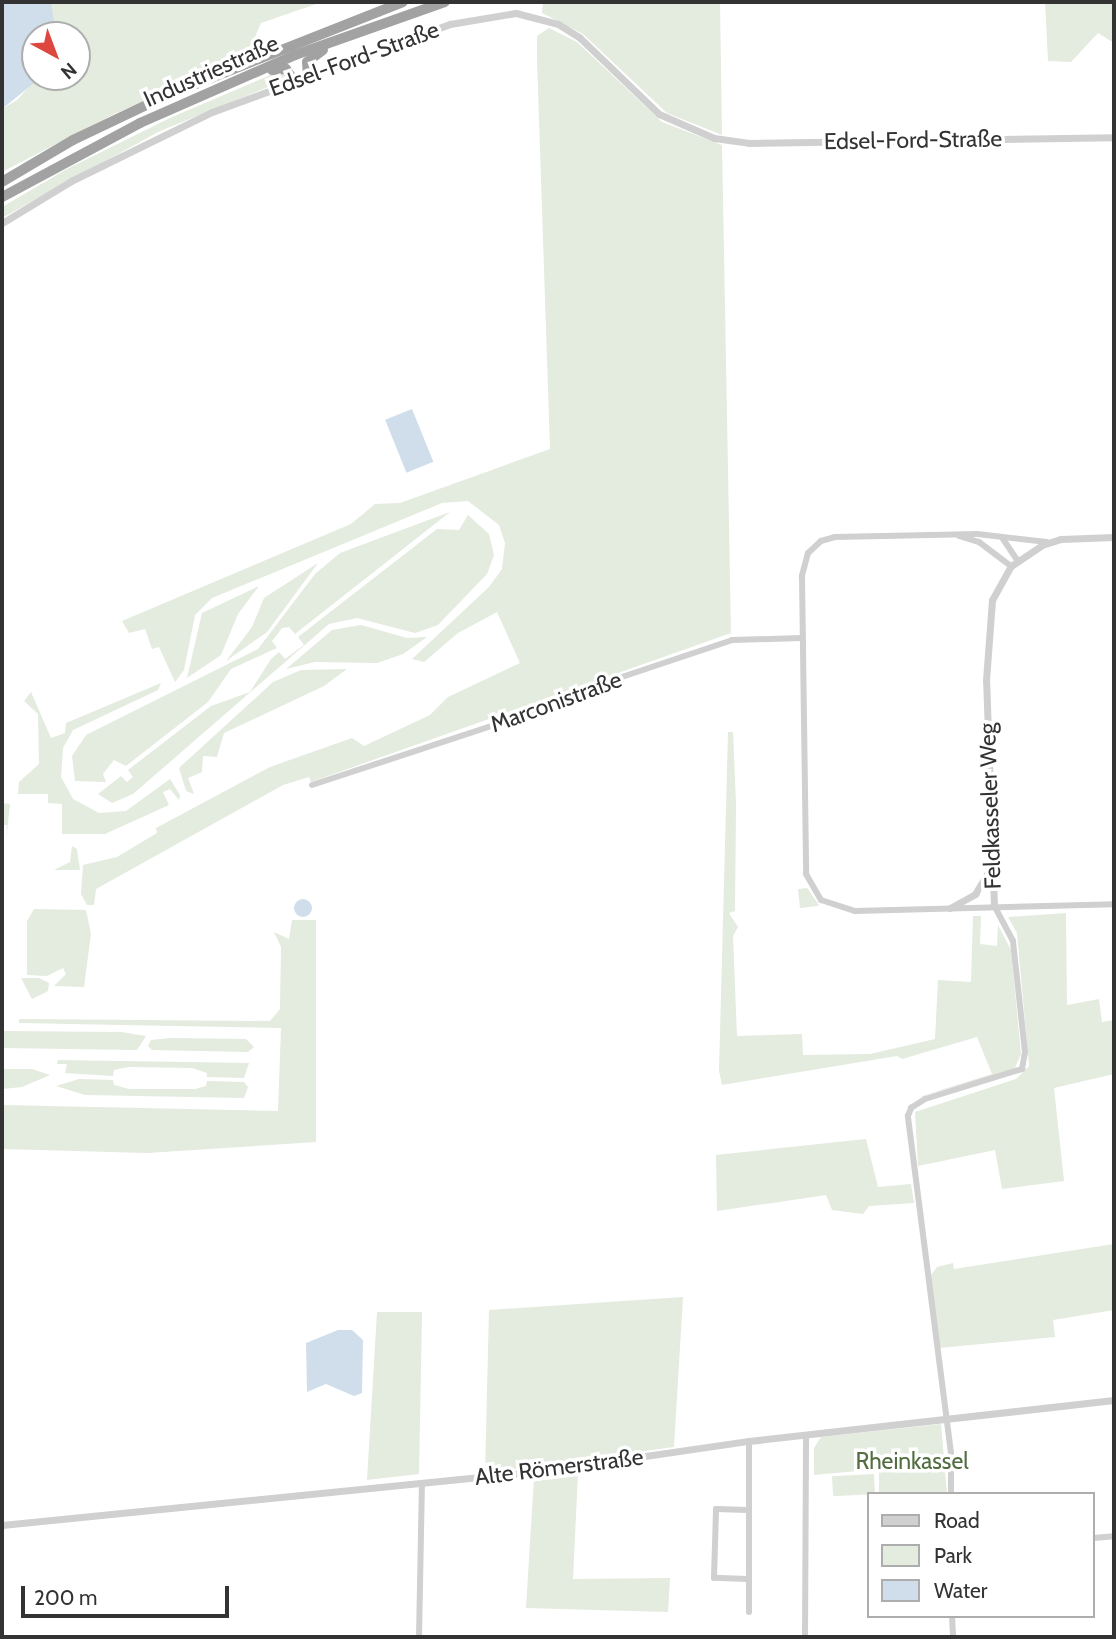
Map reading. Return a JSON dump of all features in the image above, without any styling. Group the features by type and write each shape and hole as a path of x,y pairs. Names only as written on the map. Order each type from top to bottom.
{"highway":[{"name":"Industriestraße","path":"2,182 73,140 163,97 403,2"},
{"name":"Industriestraße","path":"2,197 101,142 228,84 372,26 445,2"},
{"path":"308,76 307,62 314,55 372,26"},
{"path":"228,84 280,68 286,69 294,81"}],"street":[{"name":"Edsel-Ford-Straße","path":"2,223 128,151 294,81 450,24 516,13 558,24 579,37 659,114 713,138 748,143 1114,137"},
{"path":"954,534 979,542 1014,563"},
{"path":"1114,537 1050,542 954,534 835,537 814,546 802,576 806,874 811,889 835,908 1114,904"},
{"path":"999,537 1010,545 1014,563"},
{"path":"1014,563 1050,542"},
{"name":"Feldkasseler Weg","path":"951,1492 945,1421 908,1116 911,1108 925,1099 1022,1069 1025,1052 1013,941 995,906 990,868 988,635 992,600 1014,563"},
{"name":"Marconistraße","path":"312,785 546,708 580,691 732,640 802,638"},
{"path":"950,908 975,894 990,868"},
{"name":"Alte Römerstraße","path":"2,1525 422,1484 749,1441 1114,1400"},
{"path":"805,1637 806,1435"},
{"path":"749,1441 749,1612"},
{"path":"419,1637 422,1484"},
{"path":"747,1579 714,1578 716,1509 748,1510"},
{"path":"1095,1538 1114,1536"},
{"path":"952,1618 953,1637"}],"green space":[{"path":"51,2 322,2 261,23 247,56 114,114 2,172 2,109 25,91 91,91 91,21 53,21"},
{"path":"543,2 720,2 722,135 667,113 583,34 542,13"},
{"path":"1045,2 1114,2 1114,43 1098,33 1071,62 1048,61"},
{"path":"549,28 577,42 662,122 722,145 731,633 311,782 309,777 283,785 96,889 94,905 87,905 81,894 83,865 117,857 157,833 156,828 270,767 352,738 364,746 430,715 448,697 520,663 497,612 458,633 424,662 412,659 489,587 502,569 505,543 499,525 468,501 442,503 212,598 195,615 184,670 175,682 159,647 152,649 145,629 129,633 122,621 351,524 375,504 400,503 550,449 537,59 537,36"},
{"path":"280,71 286,78 283,81 160,131 2,218 2,207 67,169 172,117"},
{"path":"450,512 295,634 289,627 282,628 272,641 277,648 231,669 208,702 126,766 114,760 103,774 106,782 75,781 72,756 86,735 258,649 315,574 340,553"},
{"path":"468,515 489,534 494,555 487,574 438,625 415,633 357,618 329,624 133,794 112,803 98,794 121,776 127,782 133,777 128,770 211,706 250,692 271,659 279,652 285,659 304,645 298,637 437,529 459,530"},
{"path":"318,563 267,632 226,661 252,627 264,598"},
{"path":"259,586 238,614 221,655 187,678 202,613"},
{"path":"361,625 407,638 427,637 403,654 377,663 315,662 286,669 332,630"},
{"path":"347,669 324,686 224,733 217,757 203,756 202,772 188,778 194,794 186,791 179,768 273,682 301,670"},
{"path":"161,683 158,690 73,730 63,748 61,777 73,799 99,813 126,811 170,779 180,795 179,800 170,789 163,792 169,805 105,834 62,834 62,804 48,803 48,794 18,794 19,782 39,764 38,714 24,701 31,692 51,738 65,733 66,723"},
{"path":"728,732 733,732 736,804 735,911 729,913 738,927 733,936 737,1036 802,1034 803,1055 870,1054 935,1039 938,980 971,982 973,916 981,916 980,944 997,946 998,925 1011,950 1021,1054 1014,1070 915,1098 992,1074 977,1037 902,1059 897,1056 722,1085 719,1071"},
{"path":"2,803 10,804 6,841 7,825 2,825"},
{"path":"72,846 77,849 80,870 54,870 70,862"},
{"path":"807,888 819,905 800,908 798,889"},
{"path":"34,909 86,910 91,934 84,987 54,986 66,974 63,968 47,976 27,975 27,921"},
{"path":"1066,913 1067,1005 1099,999 1102,1022 1114,1020 1114,1074 1054,1088 1064,1181 1002,1189 995,1150 918,1166 915,1112 1016,1079 1029,1066 1017,933 1008,917"},
{"path":"292,920 316,920 316,1142 148,1153 2,1149 2,1105 278,1111 281,1028 19,1023 19,1019 270,1021 280,1009 281,947 274,932 289,939"},
{"path":"21,978 39,978 49,983 48,991 32,999"},
{"path":"2,1031 121,1032 146,1036 137,1050 2,1048"},
{"path":"246,1039 254,1047 248,1052 152,1050 148,1046 151,1040"},
{"path":"58,1060 249,1063 244,1078 207,1077 207,1073 192,1068 128,1067 114,1070 113,1076 65,1073 67,1064 57,1064"},
{"path":"2,1069 32,1069 50,1075 22,1087 2,1089"},
{"path":"79,1079 113,1080 114,1085 129,1089 195,1089 206,1086 207,1081 244,1082 248,1087 244,1098 85,1095 56,1086"},
{"path":"866,1139 878,1187 911,1184 914,1203 869,1206 863,1214 832,1210 826,1195 717,1211 716,1155"},
{"path":"1114,1244 1114,1310 1053,1320 1055,1337 939,1348 931,1275 937,1267 953,1263 954,1269"},
{"path":"683,1297 674,1447 485,1473 489,1310"},
{"path":"377,1312 422,1312 419,1474 367,1480"},
{"name":"Rheinkassel","path":"941,1424 947,1492 879,1492 879,1469 814,1475 814,1448 821,1437"},
{"path":"578,1473 573,1579 670,1578 668,1612 526,1608 534,1478"},
{"path":"874,1474 875,1492 833,1496 832,1476"}],"water":[{"path":"2,2 51,2 54,21 21,21 21,91 24,91 2,109"},
{"path":"412,409 433,462 406,473 385,420"},
{"path":"299,899 307,899 312,908 310,915 299,917 294,912 294,904"},
{"path":"338,1330 352,1330 363,1340 362,1393 354,1396 326,1384 307,1392 306,1343"}]}
